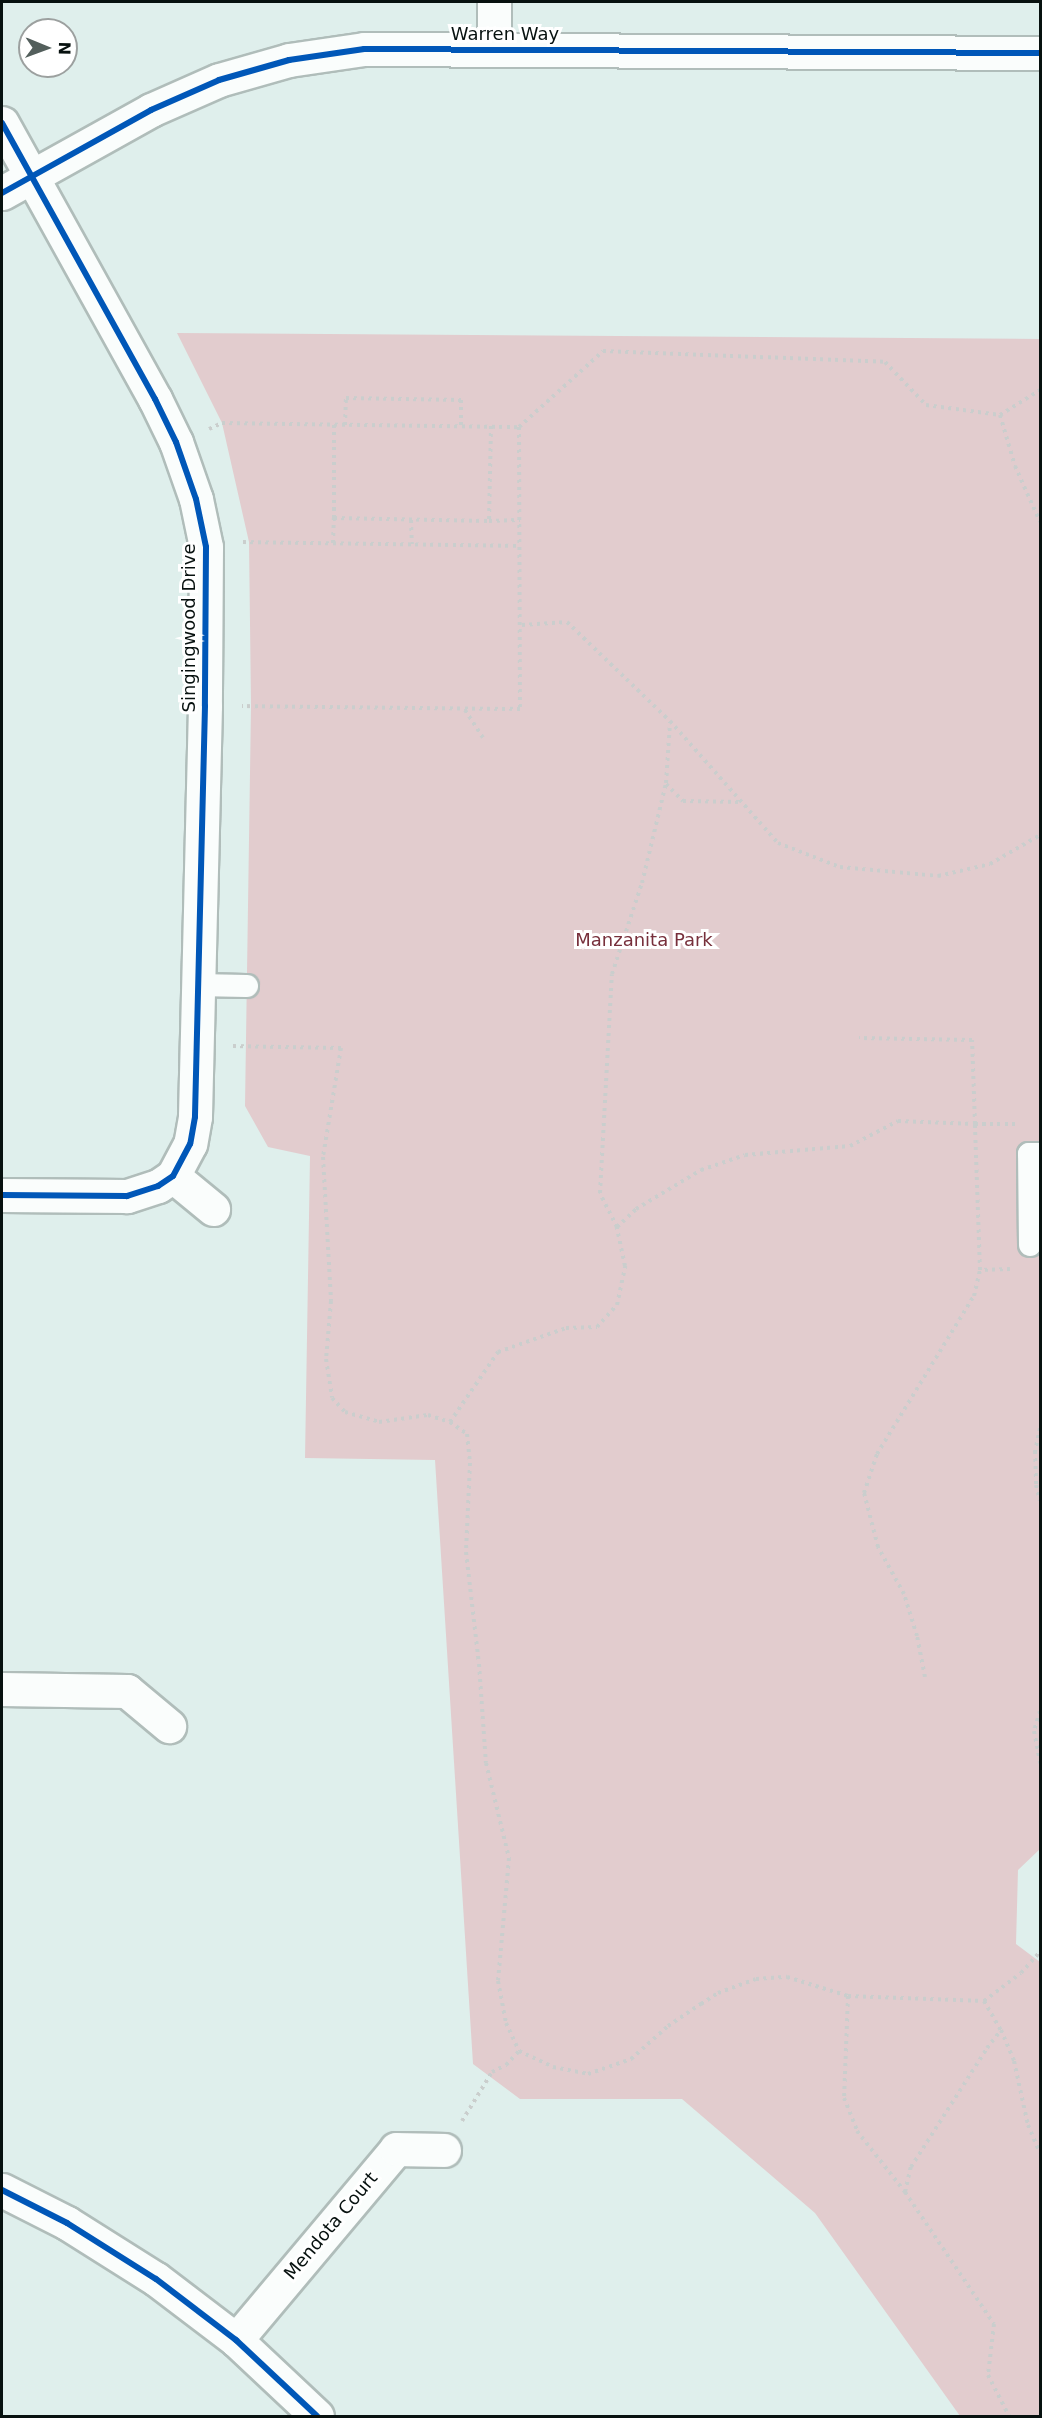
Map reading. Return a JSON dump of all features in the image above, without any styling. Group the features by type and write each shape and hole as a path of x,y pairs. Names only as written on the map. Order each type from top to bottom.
{"street":[{"path":"494,2 494,49"},
{"name":"Warren Way","path":"2,193 152,110 219,80 289,60 364,49 1041,53"},
{"name":"Singingwood Drive","path":"2,123 150,389 177,442 196,499 206,547 205,706 195,1117 190,1144 173,1176"},
{"path":"2,1195 127,1196 158,1186 173,1176 213,1209"},
{"path":"2,1689 127,1691 169,1726"},
{"name":"Mendota Court","path":"236,2340 396,2149 444,2150"},
{"path":"2,2190 66,2223 156,2279 236,2340 317,2416"}],"lane":[{"path":"197,985 247,986"},
{"path":"1030,1245 1029,1154 1041,1154"}],"path":[{"path":"177,442 222,423 519,426 603,351 885,362 926,405 1000,415 1041,390"},
{"path":"345,425 346,398 461,400 461,426"},
{"path":"1000,415 1015,466 1041,522"},
{"path":"333,543 334,425"},
{"path":"489,521 491,426"},
{"path":"205,706 520,709 522,625 519,426"},
{"path":"334,518 520,520"},
{"path":"411,520 412,544"},
{"path":"206,547 249,542 520,546"},
{"path":"522,625 567,622 670,721 778,843 840,867 938,876 990,864 1041,836"},
{"path":"464,709 483,738"},
{"path":"450,1422 498,1352 566,1328 597,1327 617,1305 625,1266 617,1227 600,1193 612,974 639,894 666,783 670,721"},
{"path":"666,783 683,801 742,802"},
{"path":"859,1038 972,1040 981,1270 974,1296 877,1454 864,1493 878,1547 907,1604 917,1636 925,1677"},
{"path":"197,1046 341,1048 323,1157 332,1300 326,1359 332,1398 345,1412 379,1422 428,1415 450,1422 467,1434 469,1453 466,1552 479,1664 486,1762 509,1858 498,1981 506,2023 519,2051 553,2067 588,2074 631,2059 668,2026 718,1993 756,1980 787,1977 848,1996 984,2001 1022,1973 1041,1952"},
{"path":"617,1227 636,1209 701,1170 745,1155 850,1146 898,1120 1018,1124"},
{"path":"981,1270 1020,1268"},
{"path":"1041,1428 1035,1450 1036,1485 1041,1501"},
{"path":"1041,1711 1034,1731 1041,1763"},
{"path":"848,1996 844,2098 857,2131 905,2192 994,2324 988,2375 1009,2416"},
{"path":"984,2001 1001,2030 1014,2061 1028,2125 1041,2153"},
{"path":"905,2192 911,2167 987,2048 1001,2030"},
{"path":"444,2150 492,2072 506,2065 519,2051"}],"green space":[{"name":"Manzanita Park","path":"177,333 1040,339 1040,1849 1018,1870 1016,1944 1040,1962 1040,2416 960,2416 815,2213 682,2099 520,2099 473,2064 435,1460 305,1458 310,1156 268,1147 245,1106 251,706 249,542 222,423"}],"cycle path":[{"path":"2,193 151,110 219,80 289,60 364,49 1040,53"},
{"path":"2,123 155,399 176,442 196,499 206,547 205,706 195,1117 190,1144 173,1176 158,1186 127,1196 2,1195"},
{"path":"2,2190 67,2223 156,2279 236,2340 317,2416"}]}
